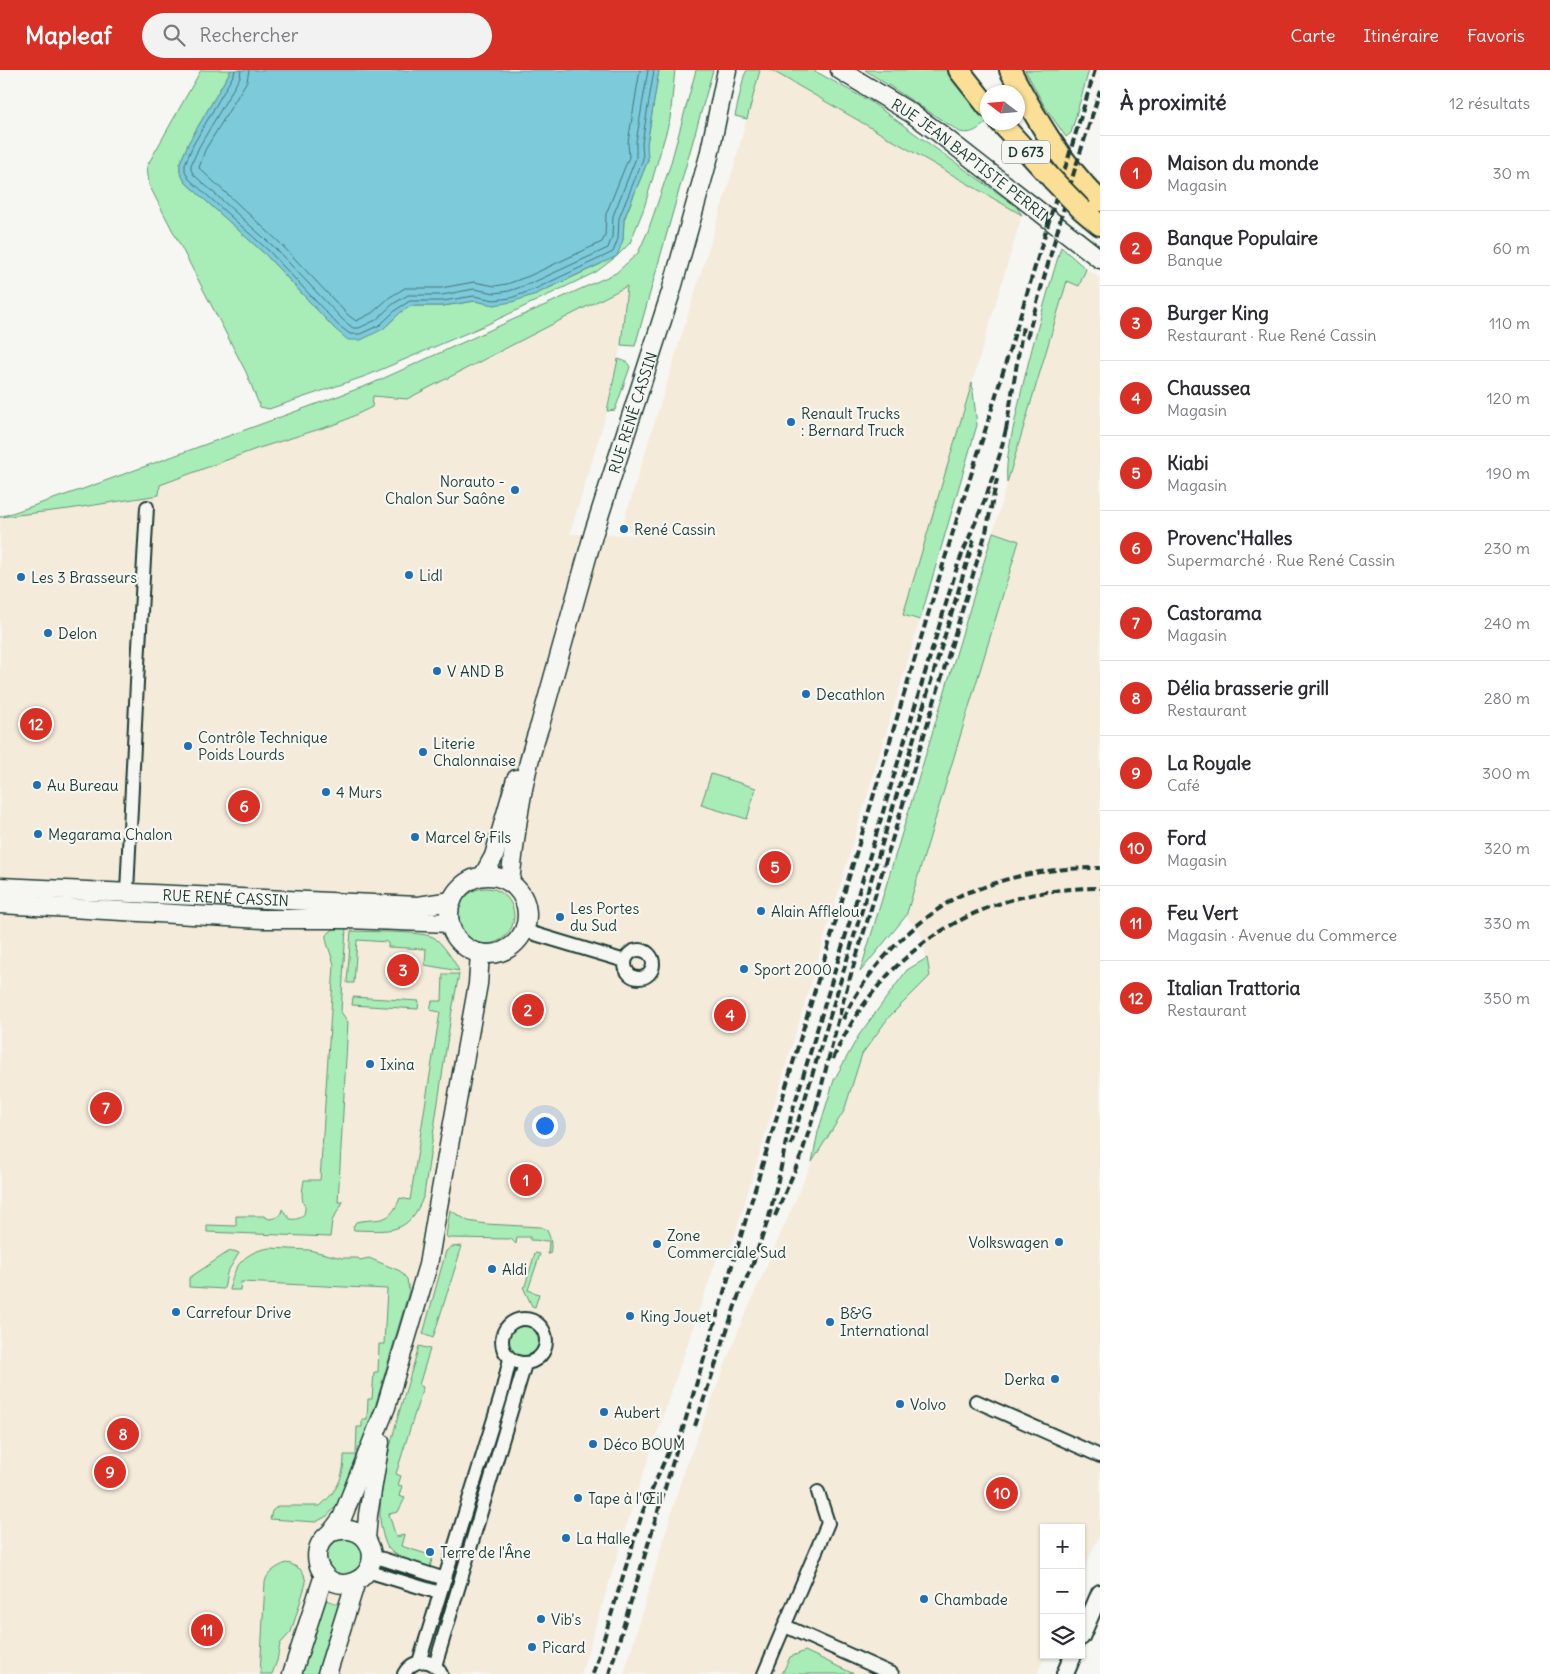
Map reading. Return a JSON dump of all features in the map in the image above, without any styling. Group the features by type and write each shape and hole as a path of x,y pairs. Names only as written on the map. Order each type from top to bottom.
{"main road":[{"name":"RUE RENÉ CASSIN","path":"483,876 494,856 515,781 530,752 540,725 594,532 671,292 709,156 727,70"},
{"name":"RUE JEAN BAPTISTE PERRIN","path":"840,70 925,123 1100,259"},
{"path":"959,70 980,97"},
{"path":"1010,70 1040,126 1067,163 1100,201"},
{"name":"D 673","path":"1007,130 1082,210 1100,225"},
{"name":"RUE RENÉ CASSIN","path":"510,882 516,827 530,752"},
{"path":"483,876 497,876 510,882 519,890 525,901 528,913 525,931 514,945 492,954 480,953 460,943 450,923 449,912 457,892 464,884 483,876"},
{"name":"RUE RENÉ CASSIN","path":"0,887 418,906 452,901"},
{"path":"70,908 128,892"},
{"name":"RUE RENÉ CASSIN","path":"0,904 263,919 339,918 450,923"},
{"path":"365,1570 348,1584 330,1580 318,1566 317,1551 324,1538 332,1532 342,1518 386,1407 421,1291 434,1237 478,984 480,953"},
{"path":"366,1539 368,1515 386,1407"},
{"path":"327,1674 365,1570 370,1548 366,1539 350,1529 332,1532"},
{"path":"292,1674 324,1575"}],"street":[{"path":"128,892 137,674 147,507"},
{"path":"525,931 625,961"},
{"path":"526,1319 539,1324 544,1330 546,1344 541,1356 537,1360 526,1364 510,1359 503,1347 502,1340 504,1333 512,1322 526,1319"},
{"path":"419,1662 501,1396 510,1359"},
{"path":"404,1674 410,1666 424,1661 438,1670 526,1364"},
{"path":"976,1401 1100,1456"},
{"path":"764,1674 828,1523 818,1492"},
{"path":"365,1570 383,1559 445,1579"},
{"path":"365,1570 440,1593"},
{"path":"1085,1627 1100,1593"},
{"path":"784,1626 892,1674"},
{"path":"1065,1674 1071,1659"}],"shaded area":[{"path":"760,70 771,70 1022,215 903,615 920,620 730,1252 720,1249 635,1498 581,1674 0,1674 0,517 69,509 159,495 159,485 256,449 339,423 372,396 407,399 627,286 621,345 607,411 570,534 635,535 623,524 732,173"},
{"path":"1086,269 1100,278 1100,1533 1085,1567 1085,1524 1040,1524 1040,1659 1044,1659 1037,1674 624,1674 682,1477 738,1331 812,1162 844,1111 862,1054 889,1017 930,976 921,933 906,916 1019,542 993,532 1067,281 1079,286"}],"green space":[{"path":"201,70 231,70 189,142 180,163 180,172 185,182 266,255 335,329 383,329 401,312 411,306 443,306 475,301 494,305 536,294 601,264 623,240 624,220 648,160 647,144 659,70 675,70 670,119 644,208 630,243 617,256 596,272 488,324 366,376 269,409 260,407 246,372 149,185 147,166"},
{"path":"696,70 713,70 635,346 621,345 627,286 407,399 373,396 372,407 339,423 256,449 160,485 159,495 69,509 0,517 83,489 371,384 616,273 638,253 648,231 670,166"},
{"path":"747,70 760,70 747,119 735,116"},
{"path":"771,70 813,70 871,102 1016,206 1022,215"},
{"path":"865,70 948,70 980,113 980,127 971,132 960,132"},
{"path":"1025,70 1089,70 1071,133 1066,137 1045,107"},
{"path":"1061,247 1086,269 1079,286 1067,281 1007,483 1009,447 1022,390"},
{"path":"618,359 627,362 630,367 615,410 607,411"},
{"path":"972,383 977,425 920,620 903,615"},
{"path":"993,532 1019,541 906,916 860,972"},
{"path":"711,774 756,788 747,819 701,805"},
{"path":"486,888 497,890 506,896 512,905 514,916 512,927 506,936 497,942 486,944 475,942 466,936 460,927 458,916 460,905 466,896 475,890"},
{"path":"346,928 341,1012 348,1022 338,1202 343,1202 332,1221 330,1237 207,1232 207,1225 236,1226 236,1216 264,1216 269,1219 281,1214 282,1209 290,1219 300,1218 305,1212 302,1197 304,1180 320,1180 334,965 326,935 334,929"},
{"path":"351,931 406,933 433,937 448,952 459,971 425,965 426,949 388,947 388,942 357,940 354,983 347,983"},
{"path":"927,958 930,976 889,1017 862,1054 844,1111 812,1162 818,1132 834,1080 859,1035 907,970"},
{"path":"443,974 459,974 424,1195 412,1217 405,1224 397,1228 378,1231 354,1230 353,1227 356,1222 387,1217 392,1213 400,1198 410,1200 440,1012 430,1010 432,1001 442,1001"},
{"path":"353,997 419,1001 418,1009 352,1005"},
{"path":"450,1210 468,1221 486,1224 541,1227 547,1230 549,1236 550,1254 548,1254 549,1241 530,1240 530,1237 517,1237 516,1244 511,1239 448,1238 446,1236"},
{"path":"462,1246 433,1338 423,1334 446,1251 451,1247"},
{"path":"270,1248 309,1250 342,1258 358,1258 360,1260 369,1258 400,1271 407,1279 409,1291 363,1448 340,1502 327,1516 316,1522 270,1519 272,1511 278,1506 320,1506 331,1495 338,1484 343,1471 344,1455 356,1455 357,1427 362,1427 362,1419 367,1419 368,1399 372,1399 374,1372 378,1372 379,1344 384,1344 387,1289 241,1282 240,1290 230,1290 231,1281 242,1261 254,1252"},
{"path":"234,1251 239,1253 227,1273 224,1289 189,1287 189,1278 228,1252"},
{"path":"535,1253 540,1254 528,1290 539,1294 535,1307 532,1306 523,1287 525,1286"},
{"path":"524,1325 535,1330 540,1341 535,1352 524,1357 513,1352 508,1341 513,1330"},
{"path":"419,1346 430,1349 419,1385 423,1387 396,1474 401,1476 398,1485 402,1486 399,1496 405,1498 398,1512 389,1514 396,1537 404,1535 401,1546 433,1556 430,1567 402,1557 388,1548 383,1535 380,1515 385,1469"},
{"path":"353,1538 364,1552 360,1569 344,1576 334,1572 331,1568 326,1558 327,1548 336,1539"},
{"path":"286,1563 300,1569 304,1574 306,1583 291,1632 280,1644 272,1674 260,1674 265,1582 270,1573"},
{"path":"319,1598 342,1605 321,1674 297,1674"},
{"path":"805,1651 854,1674 782,1674 790,1657"}],"water":[{"path":"231,70 659,70 647,144 648,160 624,219 623,240 617,256 536,294 512,302 494,305 475,301 443,306 411,306 401,312 383,329 361,340 348,340 335,329 266,255 185,182 180,172 180,163 189,142"}],"railway":[{"path":"609,1674 952,535 1095,70"},
{"path":"1027,338 1074,172 1100,91"},
{"path":"1006,430 1023,326"},
{"path":"753,1263 769,1217 791,1116 958,564 986,497 1007,425"},
{"path":"816,1108 845,994 986,532 997,479"},
{"path":"791,1145 974,539"},
{"path":"843,1019 872,972 884,958 910,931 954,899 965,893 1027,874 1055,870 1100,868"},
{"path":"833,1059 853,1020 878,986 907,957 939,932 975,913 1014,899 1056,891 1100,888"},
{"path":"775,1216 801,1156 818,1102"},
{"path":"695,1426 738,1297 756,1257"},
{"path":"593,1674 643,1511 675,1436"}],"place":[{"name":"Renault Trucks : Bernard Truck","path":"791,422"},
{"name":"Norauto - Chalon Sur Saône","path":"515,490"},
{"name":"René Cassin","path":"624,529"},
{"name":"Lidl","path":"409,575"},
{"name":"Les 3 Brasseurs","path":"21,577"},
{"name":"Delon","path":"48,633"},
{"name":"V AND B","path":"437,671"},
{"name":"Decathlon","path":"806,694"},
{"name":"Italian Trattoria","path":"36,724"},
{"name":"Contrôle Technique Poids Lourds","path":"188,746"},
{"name":"Literie Chalonnaise","path":"423,752"},
{"name":"Au Bureau","path":"37,785"},
{"name":"4 Murs","path":"326,792"},
{"name":"Provenc'Halles","path":"244,806"},
{"name":"Megarama Chalon","path":"38,834"},
{"name":"Marcel & Fils","path":"415,837"},
{"name":"Kiabi","path":"775,867"},
{"name":"Alain Afflelou","path":"761,911"},
{"name":"Les Portes du Sud","path":"560,917"},
{"name":"Sport 2000","path":"744,969"},
{"name":"Burger King","path":"403,970"},
{"name":"Banque Populaire","path":"528,1010"},
{"name":"Chaussea","path":"730,1015"},
{"name":"Ixina","path":"370,1064"},
{"name":"Castorama","path":"106,1108"},
{"name":"Maison du monde","path":"526,1180"},
{"name":"Volkswagen","path":"1059,1242"},
{"name":"Zone Commerciale Sud","path":"657,1244"},
{"name":"Aldi","path":"492,1269"},
{"name":"Carrefour Drive","path":"176,1312"},
{"name":"King Jouet","path":"630,1316"},
{"name":"B&G International","path":"830,1322"},
{"name":"Derka","path":"1055,1379"},
{"name":"Volvo","path":"900,1404"},
{"name":"Aubert","path":"604,1412"},
{"name":"Délia brasserie grill","path":"123,1434"},
{"name":"Déco BOUM","path":"593,1444"},
{"name":"La Royale","path":"110,1472"},
{"name":"Ford","path":"1002,1493"},
{"name":"Tape à l'Œil","path":"578,1498"},
{"name":"La Halle","path":"566,1538"},
{"name":"Terre de l'Âne","path":"430,1552"},
{"name":"Chambade","path":"924,1599"},
{"name":"Vib's","path":"541,1619"},
{"name":"Feu Vert","path":"207,1630"},
{"name":"Picard","path":"532,1647"}]}
